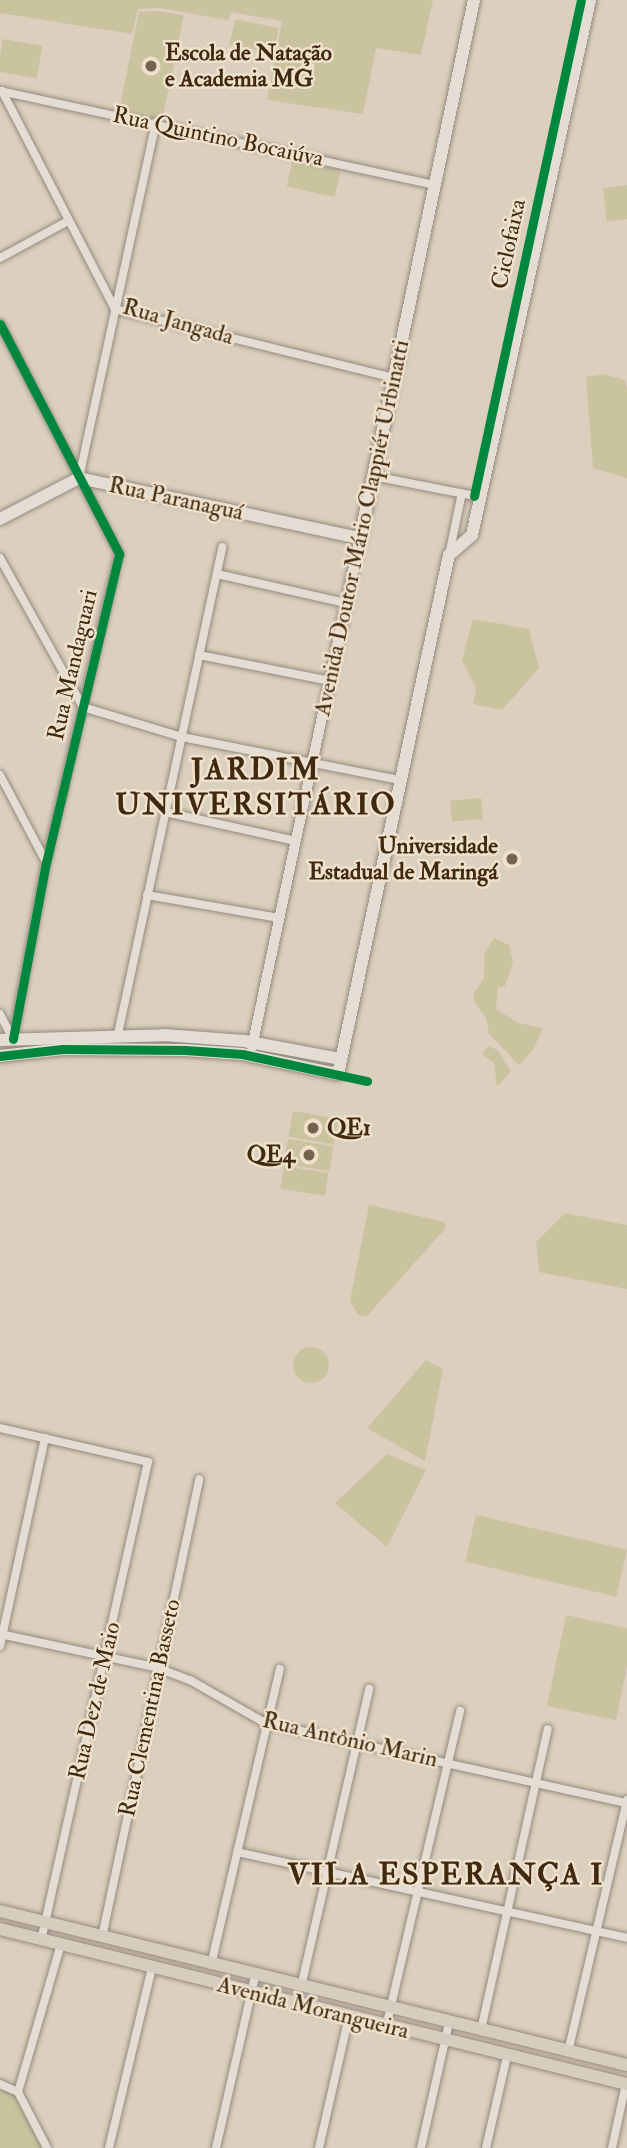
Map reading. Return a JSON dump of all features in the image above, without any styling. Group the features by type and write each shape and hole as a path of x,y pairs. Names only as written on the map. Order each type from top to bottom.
{"main road":[{"name":"Avenida Doutor Mário Clappiér Urbinatti","path":"360,538 474,0"},
{"path":"0,1056 63,1049 185,1050 250,1056 338,1074 449,555 471,535 481,497 590,0"},
{"name":"Rua Paranaguá","path":"0,519 79,478 360,538"},
{"path":"7,1040 118,1034 164,1035 253,1042 341,1059"},
{"path":"164,1035 185,1050"},
{"name":"Avenida Morangueira","path":"0,1911 391,2010 627,2066"},
{"name":"Avenida Morangueira","path":"0,1929 445,2042 627,2084"}],"street":[{"name":"Rua Quintino Bocaiúva","path":"1,91 156,122 435,186"},
{"name":"Rua Jangada","path":"1,91 116,309 394,378"},
{"path":"79,478 156,122"},
{"path":"0,258 68,221"},
{"name":"Rua Mandaguari","path":"0,324 118,554 7,1040"},
{"path":"373,476 481,497"},
{"path":"449,555 462,493"},
{"name":"Avenida Doutor Mário Clappiér Urbinatti","path":"250,1056 360,538"},
{"path":"118,1034 222,547"},
{"path":"0,558 83,707 182,737 400,780"},
{"path":"217,574 346,603"},
{"path":"199,655 330,681"},
{"path":"0,775 46,862"},
{"path":"165,811 296,841"},
{"path":"147,895 279,918"},
{"path":"0,1014 7,1040"},
{"path":"0,1428 45,1438 0,1646"},
{"name":"Rua Dez de Maio","path":"41,1940 148,1462 45,1438"},
{"name":"Rua Clementina Basseto","path":"103,1937 199,1479"},
{"name":"Rua Antônio Marin","path":"1,1634 158,1668 190,1680 265,1723 627,1802"},
{"path":"211,1965 265,1723 280,1669"},
{"path":"301,1987 369,1689"},
{"path":"386,2027 460,1711"},
{"path":"481,2030 548,1729"},
{"path":"568,2052 627,1802"},
{"path":"237,1852 507,1909 627,1938"},
{"path":"18,2092 61,1944"},
{"path":"109,2148 152,1968"},
{"path":"216,2148 255,1976"},
{"path":"319,2148 349,2016"},
{"path":"421,2148 449,2023"},
{"path":"486,2148 507,2056"},
{"path":"0,2084 18,2092 47,2148"},
{"path":"612,2148 627,2084"}],"shaded area":[{"path":"0,0 433,0 421,55 376,48 363,114 267,100 282,21 231,12 228,20 159,8 138,9 132,34 0,13"},
{"name":"Escola de Natação e Academia MG","path":"159,11 184,15 161,126 118,116 139,12"},
{"path":"235,19 279,28 274,54 230,44"},
{"path":"3,39 42,46 37,78 0,72"},
{"path":"293,159 341,170 334,197 287,186"},
{"path":"627,185 627,219 607,222 603,188"},
{"path":"603,374 625,380 627,478 593,468 586,377"},
{"path":"473,619 529,629 539,668 502,710 473,704 476,688 462,660"},
{"path":"481,798 483,819 452,822 450,801"},
{"path":"494,938 509,945 513,962 505,986 498,987 496,1009 518,1023 543,1028 533,1050 519,1065 489,1034 486,1018 474,1002 474,993 484,978 485,952"},
{"path":"489,1046 497,1050 511,1071 497,1087 494,1063 482,1054"},
{"name":"QE1","path":"293,1111 338,1119 334,1145 288,1137"},
{"name":"QE4","path":"288,1139 333,1146 330,1171 284,1164"},
{"path":"284,1166 328,1173 325,1196 280,1189"},
{"path":"369,1205 445,1222 445,1229 367,1316 358,1315 350,1301"},
{"path":"565,1213 627,1225 627,1289 539,1272 536,1242"},
{"path":"311,1347 324,1352 329,1365 324,1378 311,1383 298,1378 293,1365 298,1352"},
{"path":"426,1360 443,1369 425,1461 367,1428"},
{"path":"387,1454 426,1470 387,1547 335,1503"},
{"path":"476,1515 627,1550 616,1597 465,1562"},
{"path":"566,1615 627,1628 627,1666 616,1720 547,1706"},
{"path":"0,2084 12,2086 47,2148 0,2148"}],"cycle path":[{"name":"Ciclofaixa","path":"474,496 581,0"},
{"path":"0,324 119,554 46,862 13,1039"},
{"path":"0,1056 63,1049 185,1050 242,1054 367,1081"}],"place":[{"name":"Escola de Natação e Academia MG","path":"151,66"},
{"name":"Universidade Estadual de Maringá","path":"512,859"},
{"name":"QE1","path":"313,1128"},
{"name":"QE4","path":"309,1155"}],"district":[{"name":"JARDIM UNIVERSITÁRIO","path":"256,787"},
{"name":"VILA ESPERANÇA I","path":"446,1875"}]}
